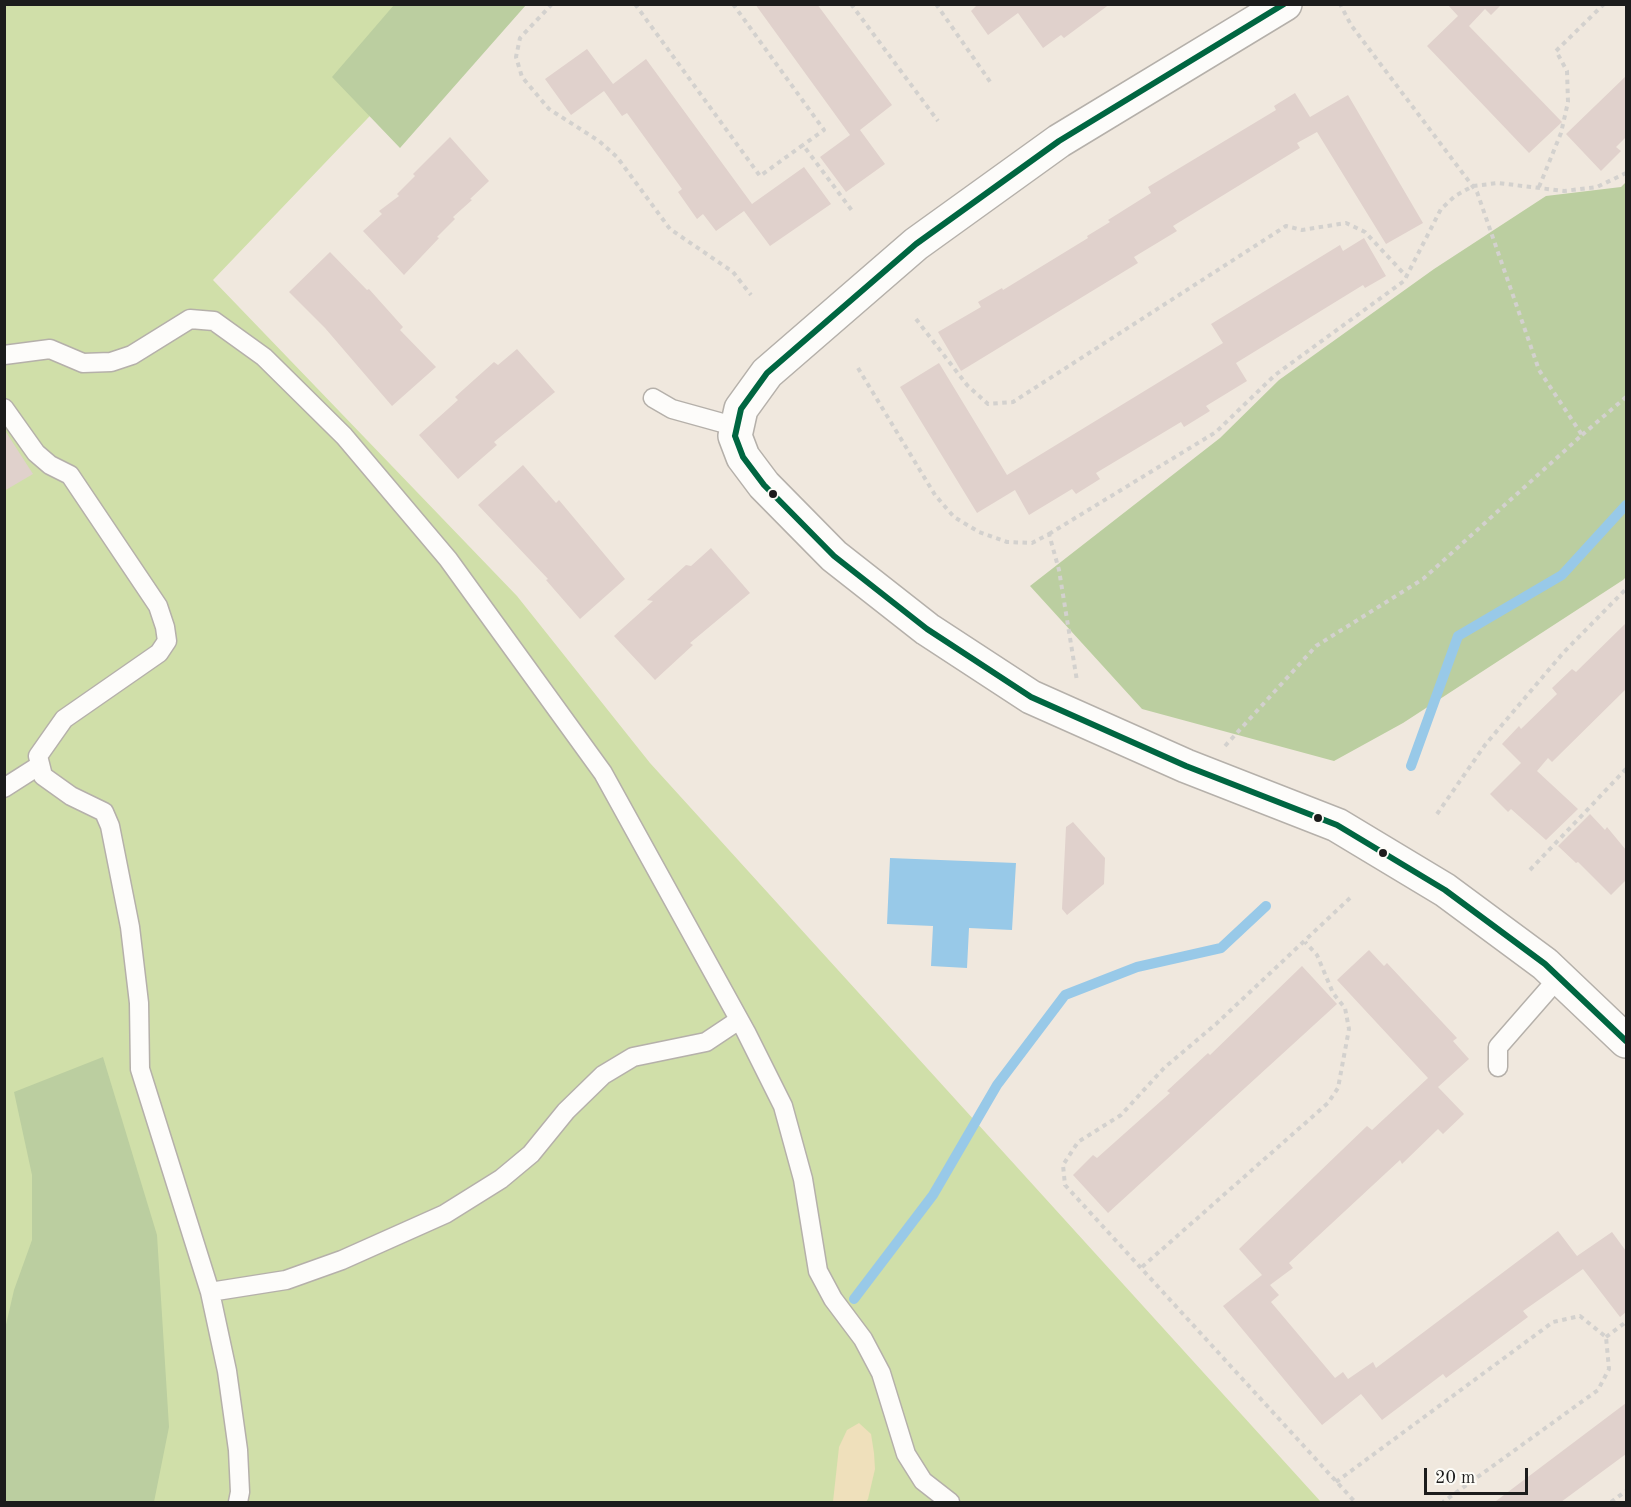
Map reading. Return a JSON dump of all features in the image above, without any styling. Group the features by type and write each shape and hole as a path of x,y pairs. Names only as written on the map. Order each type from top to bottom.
{"street":[{"path":"1285,4 1059,141 916,244 767,373 741,409 736,431 743,457 764,485 834,556 937,636 1031,697 1186,766 1337,825 1445,890 1560,976 1626,1041"}],"lane":[{"path":"4,355 50,349 83,363 111,362 132,355 190,319 214,321 264,357 344,436 441,550 603,773 739,1020 783,1106 804,1179 818,1271 833,1299 863,1340 881,1373 906,1454 923,1481 950,1503"},
{"path":"653,398 672,409 736,431"},
{"path":"4,408 36,453 50,465 70,475 158,606 167,641 159,653 64,719 38,756 42,776 71,796 104,812 110,826 130,927 139,1004 140,1069 210,1292 227,1371 238,1450 240,1492 238,1503"},
{"path":"4,788 40,765"},
{"path":"1498,1067 1498,1047 1560,976"},
{"path":"210,1292 286,1280 342,1260 445,1214 501,1179 531,1154 566,1111 603,1075 633,1057 706,1042 739,1020"}],"path":[{"path":"552,4 520,38 516,57 522,77 549,109 599,141 616,157 670,229 733,272 751,295"},
{"path":"635,4 760,176 824,130 733,4"},
{"path":"851,4 938,121"},
{"path":"936,4 991,83"},
{"path":"1340,4 1351,25 1473,186 1539,370 1582,435"},
{"path":"1539,187 1562,133 1568,102 1567,71 1556,51 1604,4"},
{"path":"803,146 853,212"},
{"path":"858,368 935,495 954,517 979,532 1007,542 1032,543 1216,432 1275,375 1407,277 1441,209 1455,196 1473,186 1498,183 1564,191 1597,188 1626,173"},
{"path":"916,319 967,385 988,404 1013,402 1286,226 1302,230 1346,223 1365,232 1407,277"},
{"path":"1225,747 1316,646 1423,579 1626,397"},
{"path":"1049,534 1059,570 1078,685"},
{"path":"1437,814 1492,736 1563,653 1626,589"},
{"path":"1530,870 1626,770"},
{"path":"1350,898 1305,942 1164,1068 1121,1115 1078,1142 1063,1165 1065,1185 1355,1503"},
{"path":"1142,1268 1328,1103 1338,1088 1349,1029 1345,1008 1333,993 1317,955 1305,942"},
{"path":"1336,1482 1553,1322 1580,1316 1606,1337 1609,1369 1598,1390 1443,1503"},
{"path":"1606,1337 1626,1322"},
{"path":"1611,1503 1626,1491"}],"green space":[{"path":"5,5 476,5 213,280 517,596 650,763 1321,1502 5,1502"},
{"path":"394,5 526,5 400,148 332,77"},
{"path":"1626,182 1626,577 1623,580 1403,723 1334,761 1142,709 1030,586 1220,438 1279,380 1434,269 1546,196 1621,187"},
{"path":"103,1057 157,1235 169,1427 154,1502 5,1502 5,1329 14,1290 32,1240 32,1175 14,1092"}],"sand":[{"path":"859,1423 871,1434 874,1453 875,1469 868,1499 866,1502 833,1502 839,1447 847,1430"}],"water":[{"path":"890,858 1016,863 1012,930 969,928 967,968 931,966 933,926 887,924"}],"building":[{"path":"755,4 817,4 892,105 860,130 885,164 846,192 820,157 850,135"},
{"path":"978,4 1110,4 1064,38 1061,35 1043,48 1018,13 988,35 971,11"},
{"path":"1447,4 1502,4 1491,15 1485,9 1469,26 1562,122 1529,153 1427,46 1458,16"},
{"path":"587,49 613,84 646,59 752,204 804,167 831,204 770,246 744,211 716,231 703,214 697,219 678,192 682,189 627,113 622,116 604,91 571,115 545,79"},
{"path":"1626,76 1626,137 1616,147 1621,151 1601,171 1566,134"},
{"path":"1295,93 1310,117 1348,95 1423,223 1386,244 1317,132 1297,143 1300,148 1173,226 1177,231 1134,257 1138,263 961,371 938,332 981,307 978,302 1002,288 1003,290 1088,238 1087,236 1110,222 1108,220 1151,193 1148,187 1276,110 1274,106"},
{"path":"450,137 489,181 453,217 455,219 437,237 439,238 404,275 363,231 382,214 379,211 399,196 397,194 415,176 413,174"},
{"path":"1364,238 1386,276 1365,288 1363,285 1236,363 1247,381 1206,406 1210,411 1184,427 1181,422 1096,473 1100,479 1076,494 1072,489 1029,515 1015,490 977,513 900,387 939,363 1007,475 1223,343 1211,324 1340,245 1343,251"},
{"path":"330,252 367,290 369,289 403,327 400,330 436,367 392,406 325,328 289,292"},
{"path":"517,349 555,392 494,442 497,445 458,479 419,435 458,400 455,397 494,362 498,365"},
{"path":"4,429 33,474 4,491"},
{"path":"523,465 556,503 559,500 625,579 580,619 546,580 548,579 478,505"},
{"path":"711,548 750,593 690,643 693,645 655,680 614,636 653,601 647,600 686,565 691,566"},
{"path":"1626,623 1626,689 1552,762 1548,758 1537,771 1578,809 1546,840 1511,809 1508,812 1490,794 1521,763 1502,744 1519,726 1521,729 1557,694 1552,688 1572,669 1576,672"},
{"path":"1590,814 1605,830 1607,827 1626,850 1626,880 1611,895 1578,862 1576,863 1558,846"},
{"path":"1073,822 1105,858 1104,884 1067,915 1062,909 1066,827"},
{"path":"1369,950 1384,966 1387,963 1457,1038 1453,1041 1469,1059 1438,1087 1464,1114 1443,1134 1438,1129 1402,1164 1400,1160 1289,1263 1293,1268 1270,1285 1279,1295 1271,1302 1335,1378 1343,1372 1348,1379 1373,1362 1376,1368 1558,1231 1577,1256 1612,1232 1626,1251 1626,1312 1620,1317 1583,1269 1523,1311 1528,1317 1446,1378 1443,1374 1382,1420 1361,1394 1322,1425 1223,1306 1262,1275 1239,1249 1367,1126 1372,1130 1428,1078 1337,980"},
{"path":"1302,966 1337,1004 1108,1213 1073,1175 1093,1155 1097,1158 1170,1093 1167,1091 1208,1053 1210,1055"},
{"path":"1626,1403 1626,1454 1561,1502 1496,1501"}],"waterway":[{"path":"1411,766 1458,636 1562,575 1626,505"},
{"path":"854,1299 933,1195 997,1085 1065,995 1137,967 1221,948 1266,906"}],"transit line":[{"path":"735,436 741,409 767,373 916,244 1059,141 1284,4"},
{"path":"735,436 743,457 764,485 834,556 927,629 1031,697 1186,766 1337,825 1445,890 1545,964 1626,1041"}]}
